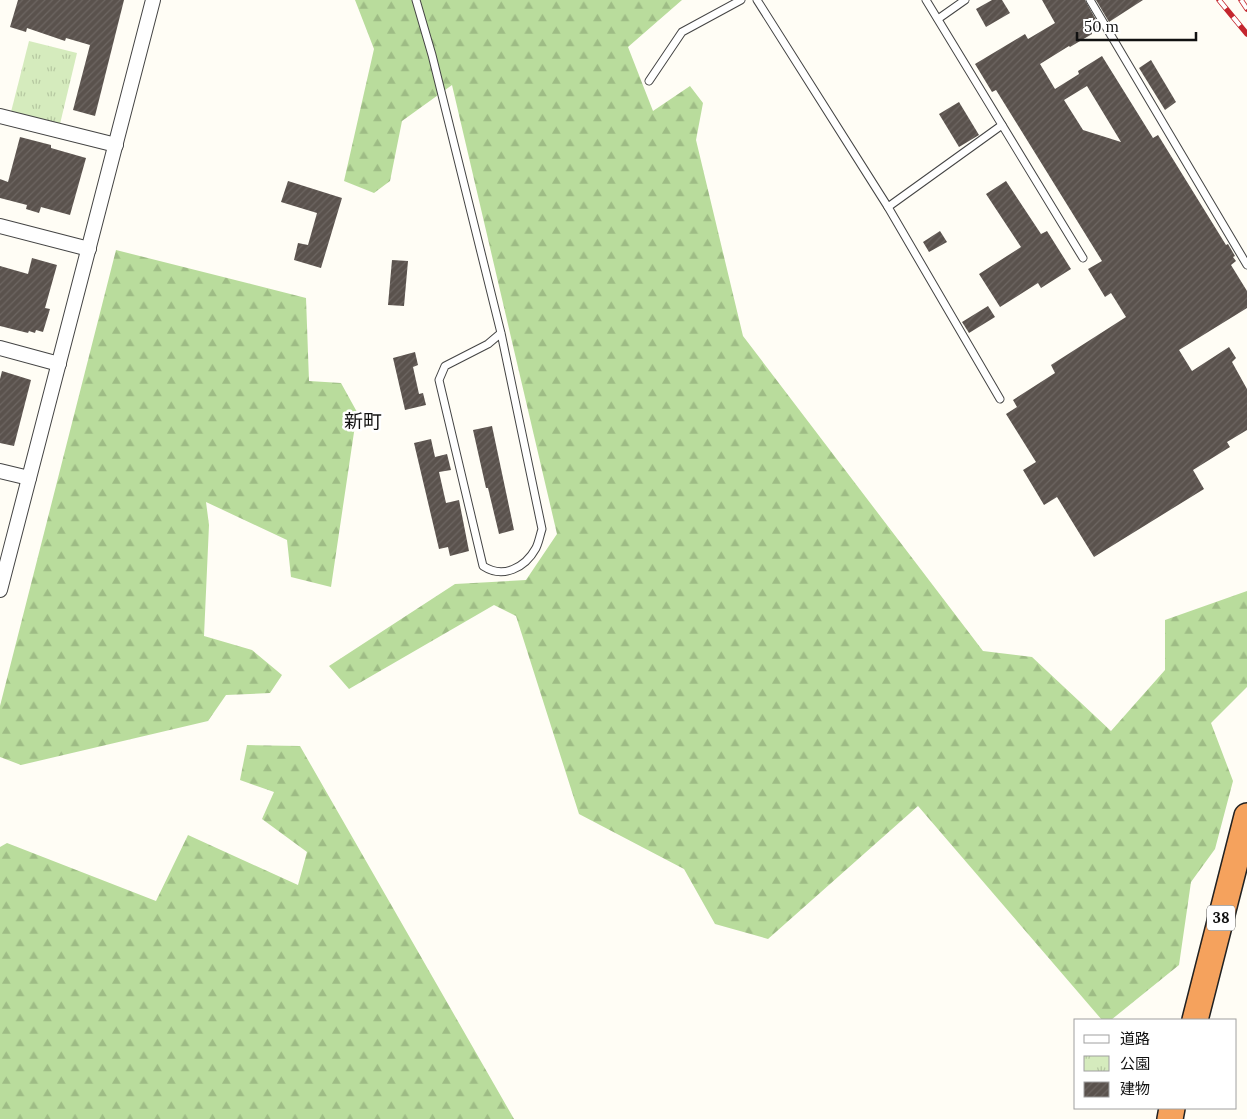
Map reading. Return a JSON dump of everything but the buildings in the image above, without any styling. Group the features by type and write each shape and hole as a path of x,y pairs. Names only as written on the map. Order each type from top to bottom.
{"highway":[{"name":"38","path":"1195,1019 1247,816"}],"street":[{"path":"0,590 153,0"},
{"path":"0,116 116,145"},
{"path":"0,226 89,249"},
{"path":"0,348 59,364"},
{"path":"0,471 29,478"}],"lane":[{"path":"416,0 432,56 501,333 542,529 536,548 523,565 503,573 492,572 483,566 439,380 445,366 488,344 501,333"},
{"path":"649,82 682,32 741,0"},
{"path":"757,0 888,207 1000,399"},
{"path":"926,0 1083,258"},
{"path":"938,18 965,0"},
{"path":"1090,0 1247,264"},
{"path":"888,207 1002,125"}],"green space":[{"path":"355,0 682,0 628,47 653,111 690,86 703,103 696,140 743,336 983,651 1032,657 1111,731 1165,670 1165,620 1247,591 1247,687 1211,723 1233,781 1215,849 1191,882 1179,965 1112,1019 1101,1019 918,806 768,939 715,924 684,869 579,814 516,616 494,605 349,689 329,666 455,584 526,580 557,534 452,85 402,121 390,181 374,193 344,181 374,49"},
{"path":"29,41 77,53 60,124 11,112"},
{"path":"116,250 306,298 309,381 341,383 357,412 331,587 291,577 287,540 206,502 209,525 204,636 252,650 282,675 270,693 226,695 208,721 21,765 0,757 0,706"},
{"path":"247,745 300,746 514,1119 0,1119 0,847 7,843 156,901 188,835 298,885 307,852 262,819 274,792 240,780"}],"railway":[{"path":"1219,0 1247,34"},
{"path":"1241,0 1247,9"}],"district":[{"name":"新町","path":"363,421"}]}
